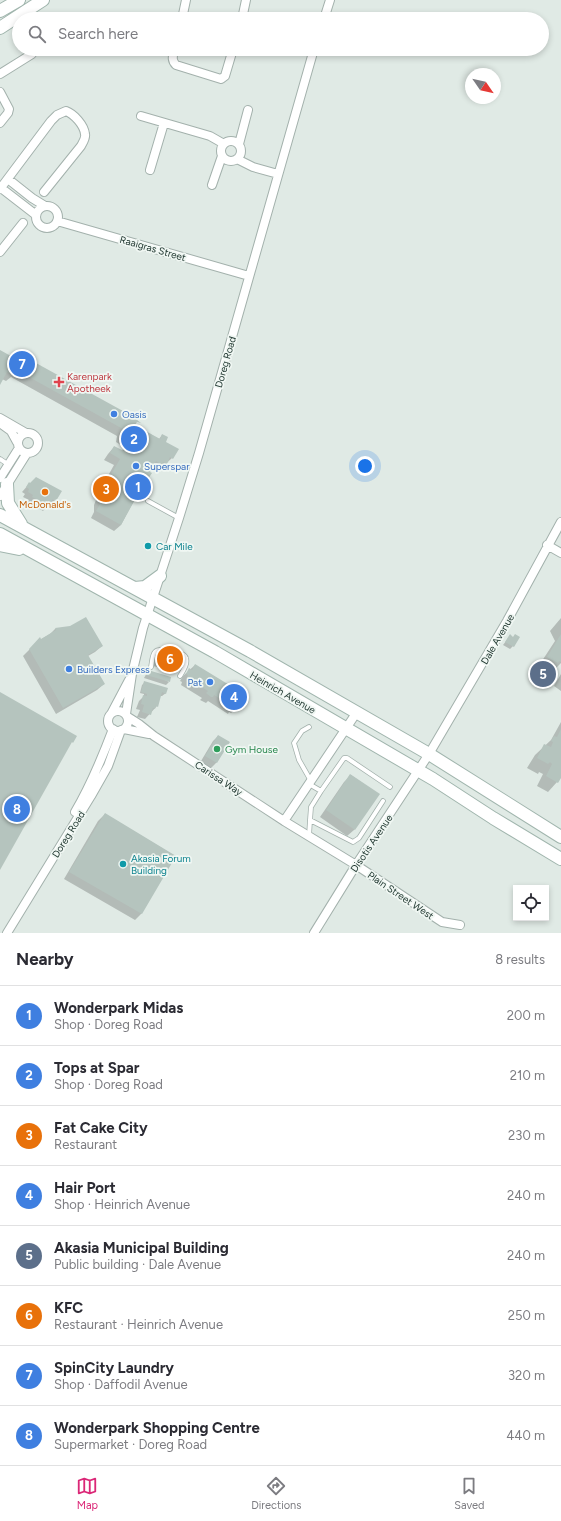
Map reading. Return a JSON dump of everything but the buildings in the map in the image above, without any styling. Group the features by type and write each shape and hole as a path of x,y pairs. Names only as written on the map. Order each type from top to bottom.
{"street":[{"path":"0,11 19,0"},
{"path":"24,12 42,0"},
{"path":"183,12 186,0"},
{"path":"243,12 246,0"},
{"path":"326,12 330,0"},
{"path":"0,28 12,20"},
{"path":"0,74 29,56"},
{"path":"172,56 173,62 176,66 221,79 225,76 231,56"},
{"name":"Doreg Road","path":"7,933 73,820 104,755 119,729 128,724 127,716 132,674 147,615 179,518 250,276 310,56"},
{"path":"0,92 9,109 8,113 0,123"},
{"path":"222,156 230,161 237,159 241,154 238,144 248,110"},
{"path":"44,192 85,139 85,132 74,115 70,113 62,112 57,115 0,189 36,215 39,209 45,206"},
{"path":"141,116 210,136 224,144"},
{"path":"150,170 164,123"},
{"path":"212,185 222,156 221,149 224,144 230,141 238,144"},
{"path":"237,159 253,167 278,174"},
{"path":"8,179 32,198 45,206 54,209 58,214 57,221"},
{"name":"Raaigras Street","path":"36,215 38,223 44,227 52,226 57,221 250,276"},
{"path":"0,252 23,223"},
{"path":"0,418 26,433 35,436 38,442 34,451 27,453 21,451 11,431 0,424"},
{"path":"0,496 9,464 18,445 20,436 26,433"},
{"path":"24,527 8,503 4,481 27,453"},
{"name":"Heinrich Avenue","path":"0,514 153,597 357,712 429,754 561,838"},
{"name":"Dale Avenue","path":"429,754 507,622 547,545 561,522"},
{"name":"Heinrich Avenue","path":"0,534 215,652 418,771 561,859"},
{"path":"0,545 32,552"},
{"path":"547,545 561,553"},
{"path":"135,588 145,587 160,576"},
{"name":"Doreg Road","path":"119,729 108,722 132,674"},
{"path":"111,714 117,711 124,712 127,716"},
{"path":"284,821 357,712"},
{"name":"Carissa Way","path":"127,716 154,736 284,821"},
{"name":"Carissa Way","path":"119,729 135,730 154,736"},
{"name":"Disotis Avenue","path":"314,933 356,865 429,754"},
{"name":"Doreg Road","path":"2,933 73,820"},
{"name":"Plain Street West","path":"284,821 356,865 442,922 460,925"}],"lane":[{"path":"0,459 9,464"},
{"path":"148,501 179,518"},
{"path":"151,667 155,651 159,649 182,653 187,659 180,676"},
{"path":"309,727 302,731 294,743 310,782 321,791"},
{"path":"309,836 311,806 344,758 347,758 390,788"},
{"path":"310,820 354,842 359,838 383,801"}],"place":[{"name":"SpinCity Laundry","path":"22,364"},
{"name":"Karenpark Apotheek","path":"59,382"},
{"name":"Oasis","path":"114,414"},
{"name":"Tops at Spar","path":"134,439"},
{"name":"Superspar","path":"136,466"},
{"name":"Wonderpark Midas","path":"138,487"},
{"name":"Fat Cake City","path":"106,489"},
{"name":"McDonald's","path":"45,492"},
{"name":"Car Mile","path":"148,546"},
{"name":"KFC","path":"170,659"},
{"name":"Builders Express","path":"69,669"},
{"name":"Akasia Municipal Building","path":"543,674"},
{"name":"Pat","path":"210,682"},
{"name":"Hair Port","path":"234,697"},
{"name":"Gym House","path":"217,749"},
{"name":"Wonderpark Shopping Centre","path":"17,809"},
{"name":"Akasia Forum Building","path":"123,864"}]}
